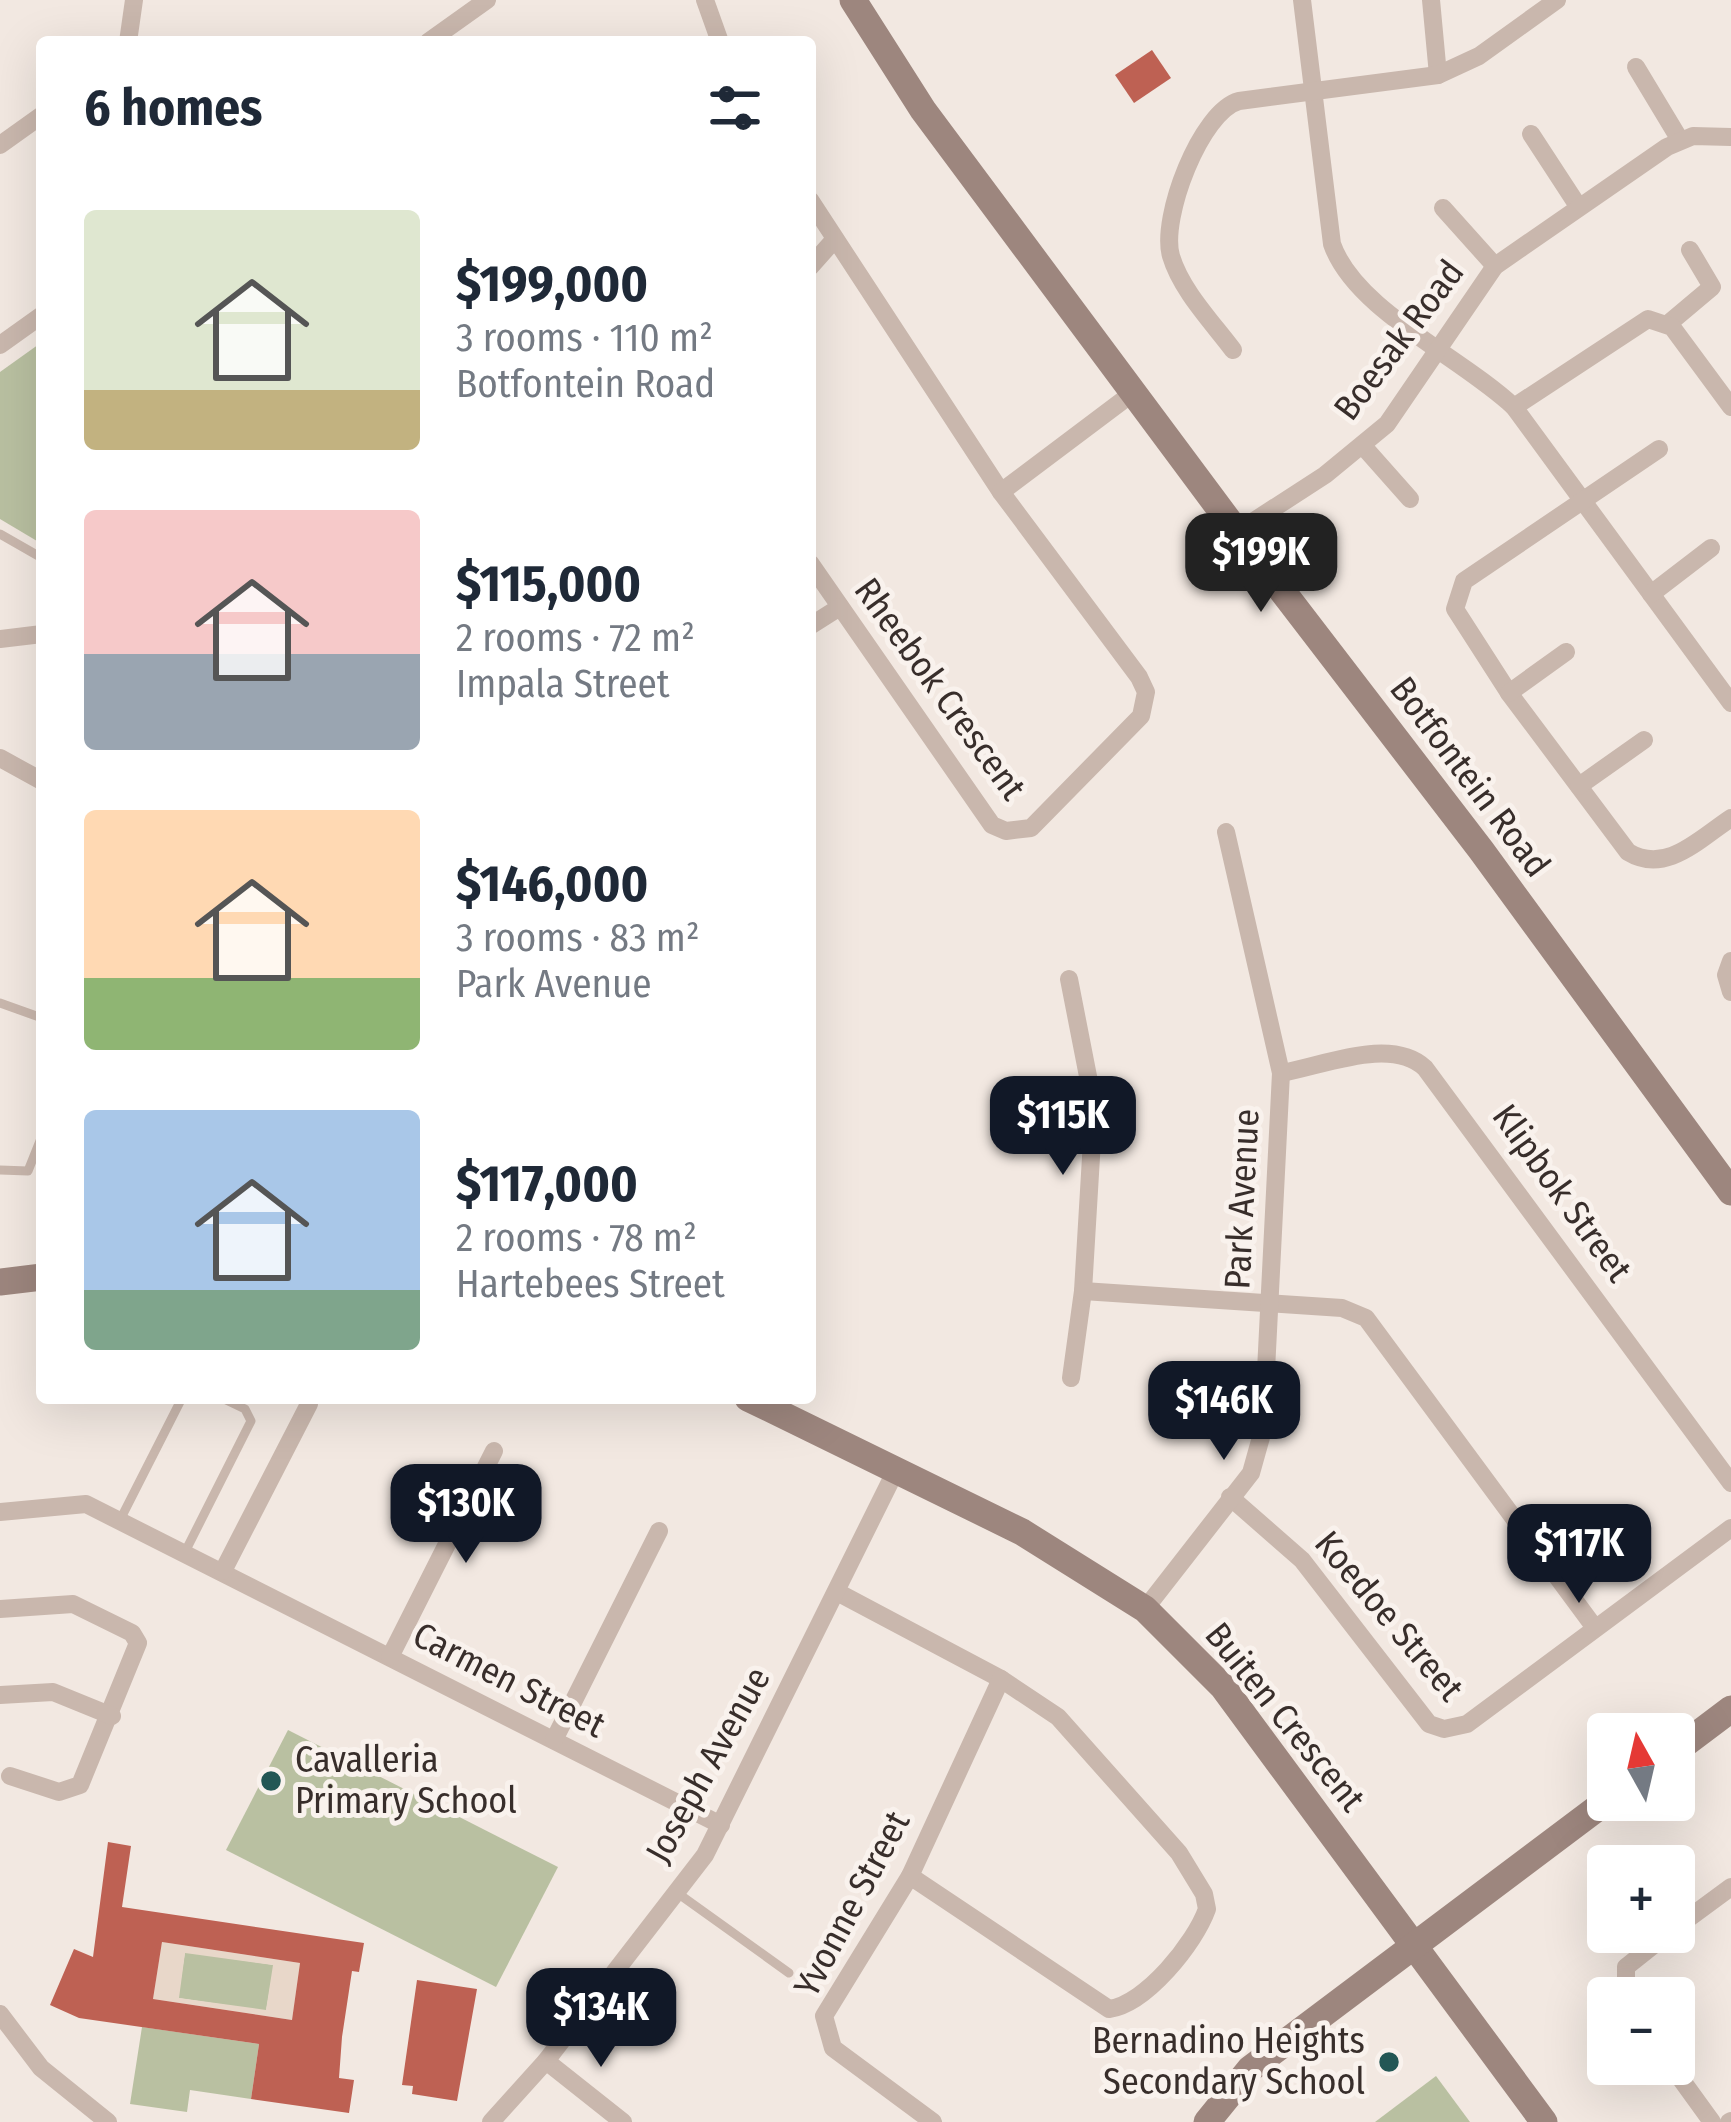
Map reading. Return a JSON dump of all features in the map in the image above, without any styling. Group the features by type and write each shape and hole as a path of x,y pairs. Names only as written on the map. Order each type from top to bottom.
{"street":[{"path":"129,36 134,0"},
{"path":"442,36 487,0"},
{"path":"705,0 718,36"},
{"name":"Botfontein Road","path":"853,0 923,110 1481,850 1731,1192"},
{"path":"1302,0 1338,260 1369,300 1442,348 1514,407 1651,594 1724,679 1731,703"},
{"path":"1431,0 1438,75"},
{"path":"1233,350 1174,264 1168,236 1175,207 1216,111 1239,100 1438,75 1479,56 1557,0"},
{"path":"1636,67 1680,140"},
{"path":"0,145 36,119"},
{"path":"1531,134 1579,206"},
{"name":"Boesak Road","path":"1237,532 1363,446 1387,424 1495,266 1680,140 1706,134 1731,137"},
{"name":"Boesak Road","path":"1443,208 1495,266"},
{"name":"Rheebok Crescent","path":"816,210 1001,492 1146,692 1141,716 1031,828 1006,831 983,815 816,572"},
{"path":"816,260 834,240"},
{"path":"1668,324 1712,287 1690,250"},
{"path":"0,345 36,319"},
{"path":"1514,407 1640,320 1668,324 1729,400"},
{"path":"1001,492 1134,392"},
{"path":"1363,446 1410,499"},
{"path":"1659,449 1464,581 1458,591 1460,624 1628,852 1654,862 1731,818"},
{"path":"1651,594 1711,548"},
{"path":"816,622 840,607"},
{"path":"0,639 36,635"},
{"path":"1509,693 1566,652"},
{"path":"1579,787 1644,740"},
{"path":"0,758 36,778"},
{"name":"Park Avenue","path":"1145,1609 1259,1454 1281,1073 1226,832"},
{"path":"1731,961 1726,975 1731,992"},
{"path":"1069,979 1094,1107 1083,1291 1071,1378"},
{"name":"Klipbok Street","path":"1281,1073 1388,1052 1414,1058 1426,1068 1731,1483"},
{"path":"0,1282 36,1277"},
{"path":"1083,1291 1342,1308 1366,1318 1595,1628 1731,1528"},
{"path":"223,1571 309,1404"},
{"name":"Buiten Crescent","path":"760,1404 1022,1532 1145,1609 1223,1687 1544,2122"},
{"path":"390,1657 494,1451"},
{"name":"Joseph Avenue","path":"491,2122 546,2061 676,1892 721,1825 896,1470"},
{"name":"Koedoe Street","path":"1230,1497 1302,1560 1429,1724 1444,1729 1467,1724 1595,1628"},
{"name":"Carmen Street","path":"0,1512 77,1503 120,1520 721,1825"},
{"path":"554,1740 659,1531"},
{"path":"837,1592 1001,1678 1058,1718 1137,1800 1204,1894 1203,1920 1143,1991 1109,2009 910,1876"},
{"path":"0,1609 64,1602 132,1633 138,1652 73,1791 59,1792 10,1776"},
{"name":"Yvonne Street","path":"933,2122 833,2048 824,2016 910,1876 1001,1678"},
{"path":"0,1695 52,1692 112,1716"},
{"path":"1695,1736 1731,1709"},
{"path":"1207,2122 1250,2069 1587,1815"},
{"path":"1695,1913 1731,1887"},
{"path":"1626,1977 1626,1966 1643,1953"},
{"path":"0,2014 40,2068 108,2122"},
{"path":"546,2061 623,2122"},
{"path":"1685,2085 1712,2122"}],"lane":[{"path":"0,534 36,555"},
{"path":"0,1004 36,1016"},
{"path":"0,1170 28,1171 36,1151"},
{"path":"120,1520 179,1404"},
{"path":"185,1552 251,1421 245,1409 235,1404"},
{"path":"676,1892 789,1973"}],"green space":[{"path":"36,346 36,540 0,519 0,372"},
{"path":"288,1730 558,1867 496,1987 226,1850"},
{"path":"185,1952 274,1965 266,2011 178,1998"},
{"path":"142,2027 259,2044 251,2099 190,2090 187,2112 130,2104"},
{"path":"1436,2076 1470,2122 1375,2122"}],"shaded area":[{"path":"162,1942 300,1963 292,2020 153,1999","holes":["185,1953 273,1965 266,2010 179,1998"]}],"building":[{"path":"1152,50 1171,78 1134,103 1115,75"},
{"path":"108,1842 131,1846 122,1907 364,1943 359,1972 352,1971 342,2037 339,2078 354,2080 349,2113 251,2099 259,2044 79,2018 50,2005 74,1949 93,1957","holes":["162,1942 300,1963 292,2020 153,1999"]},
{"path":"417,1980 477,1989 457,2101 412,2094 413,2086 402,2085"}],"place":[{"name":"Cavalleria Primary School","path":"271,1781"},
{"name":"Bernadino Heights Secondary School","path":"1389,2062"}]}
